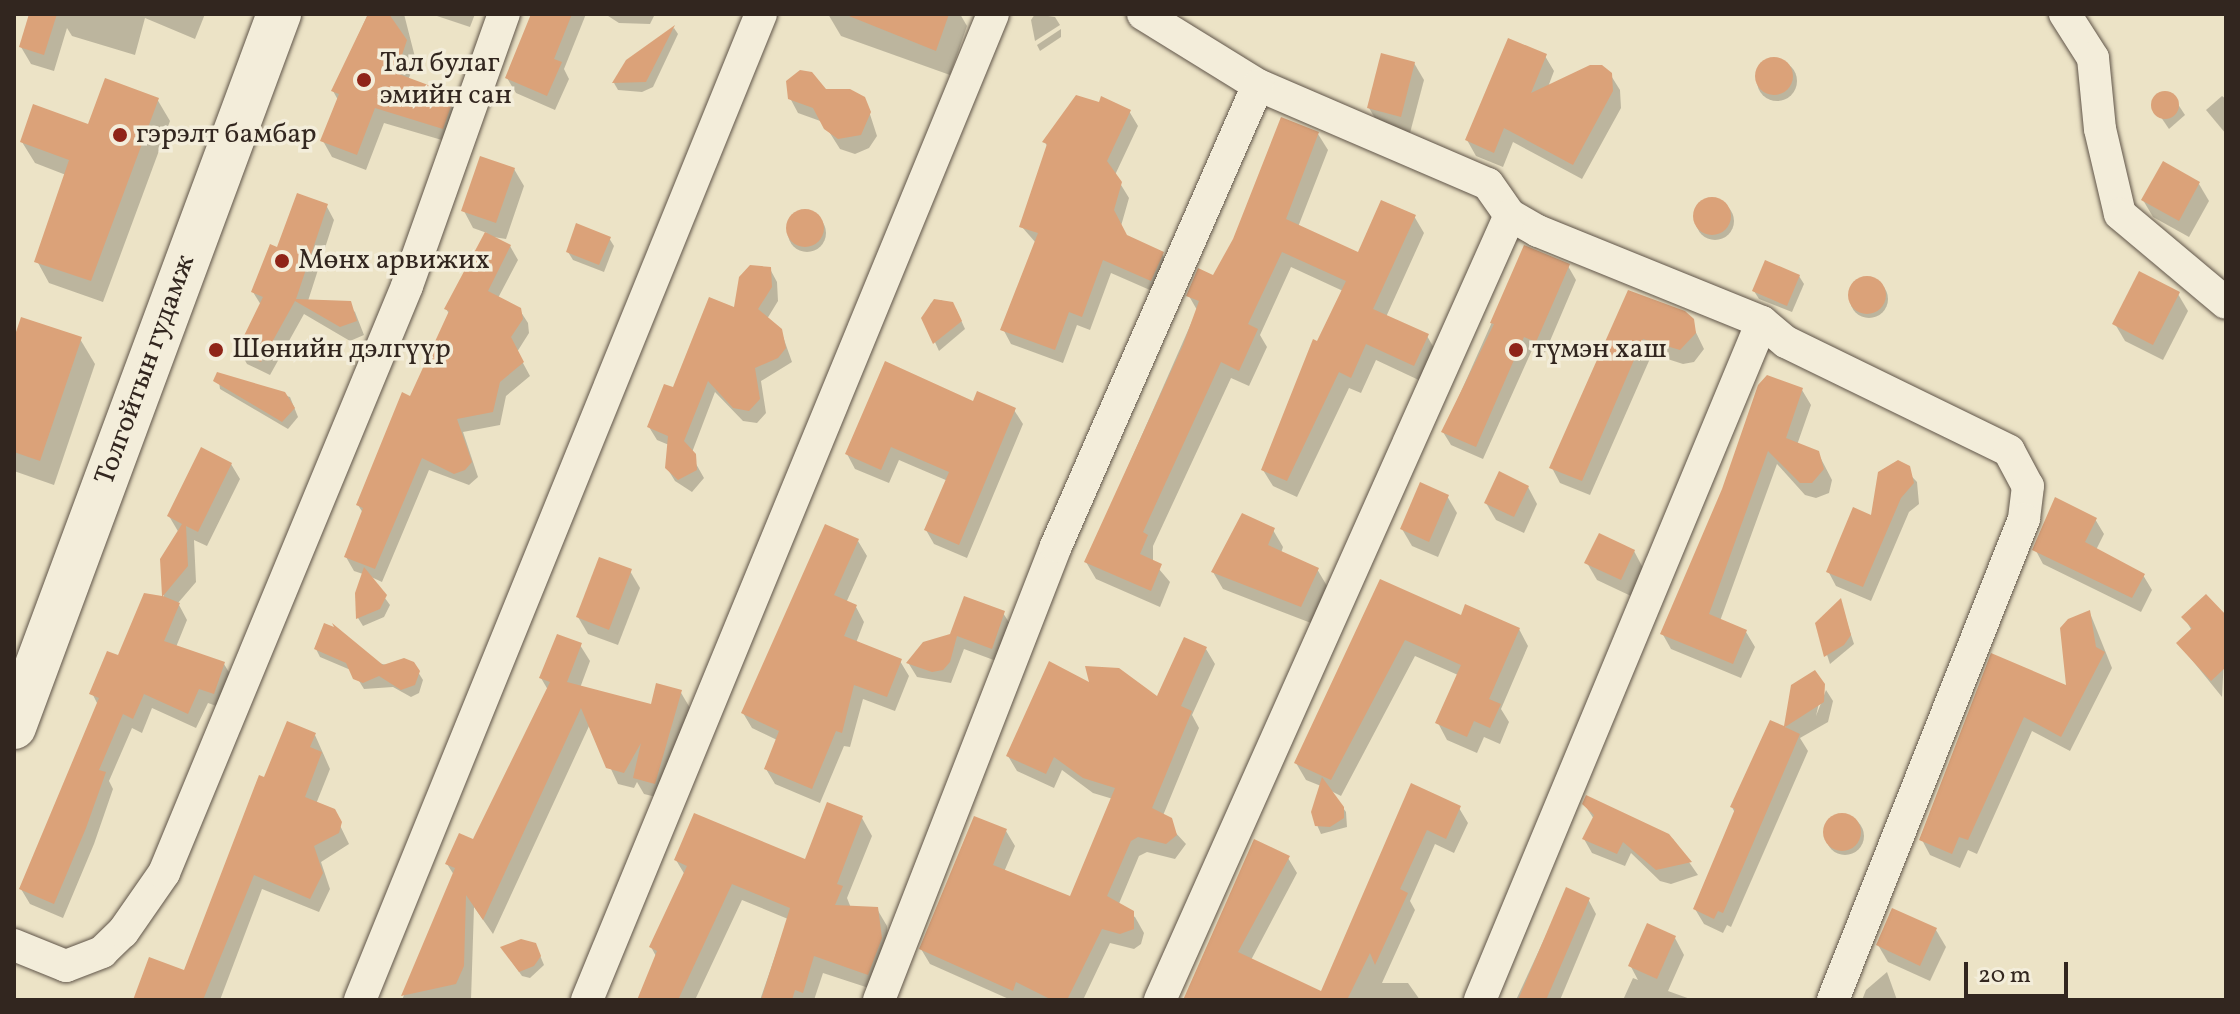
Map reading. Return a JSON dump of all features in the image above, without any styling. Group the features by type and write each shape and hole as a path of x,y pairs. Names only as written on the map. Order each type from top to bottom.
{"main road":[{"name":"Толгойтын гудамж","path":"14,727 279,14"}],"street":[{"path":"14,945 66,966 102,952 123,932 164,873 407,286 504,14"},
{"path":"360,1000 761,14"},
{"path":"587,1000 993,14"},
{"path":"1143,14 1258,85 1488,184 1510,215 1538,231 1762,322 1786,342 2009,451 2028,486 2024,519 1833,1000"},
{"path":"2065,14 2093,58 2100,129 2120,214 2226,303"},
{"path":"879,1000 1056,546 1258,85"},
{"path":"1160,1000 1510,215"},
{"path":"1480,1000 1762,322"}],"building":[{"path":"29,14 57,14 44,55 19,47"},
{"path":"368,14 389,14 407,40 396,73 455,95 443,129 375,108 357,155 320,141 339,94 331,91"},
{"path":"531,14 572,14 554,59 562,62 547,96 505,78"},
{"path":"844,14 949,14 936,51"},
{"path":"675,25 646,82 612,83 626,60"},
{"path":"1508,38 1547,54 1531,93 1590,65 1602,65 1612,73 1613,91 1573,165 1504,128 1494,153 1465,140"},
{"path":"1381,53 1415,62 1401,117 1367,108"},
{"path":"1774,57 1788,62 1793,76 1788,90 1774,95 1760,90 1755,76 1760,62"},
{"path":"800,70 812,72 826,89 850,89 865,97 871,112 861,135 838,139 824,129 813,108 788,99 786,81"},
{"path":"105,78 159,98 91,281 34,262 69,160 20,142 33,104 88,124"},
{"path":"2165,91 2175,95 2179,105 2175,115 2165,119 2155,115 2151,105 2155,95"},
{"path":"1076,95 1099,102 1101,96 1131,110 1107,161 1122,182 1114,210 1127,235 1164,252 1151,281 1103,260 1082,317 1069,312 1055,350 1000,330 1038,233 1019,227 1047,144 1042,142"},
{"path":"1281,117 1319,132 1286,219 1358,252 1381,200 1416,215 1373,309 1429,334 1414,366 1366,344 1351,378 1339,372 1287,481 1261,470 1313,339 1317,341 1346,281 1282,252 1248,324 1258,329 1239,371 1221,362 1143,532 1148,535 1140,554 1162,564 1151,591 1084,562 1183,345 1199,301 1186,296 1198,268 1213,275 1233,239"},
{"path":"480,156 515,168 496,223 461,211"},
{"path":"2163,161 2200,182 2179,221 2141,200"},
{"path":"297,193 328,204 296,299 351,301 357,321 340,327 295,301 261,362 237,350 263,297 251,292 270,244 277,247"},
{"path":"1712,197 1726,202 1731,216 1726,230 1712,235 1698,230 1693,216 1698,202"},
{"path":"805,209 818,215 824,228 818,241 805,247 792,241 786,228 792,215"},
{"path":"576,223 611,237 599,265 566,252"},
{"path":"485,232 511,245 488,291 521,308 523,319 511,337 524,362 500,382 493,412 457,419 472,462 465,470 454,474 422,458 375,569 344,557 363,508 356,505 402,392 410,396 449,311 444,309"},
{"path":"1524,245 1570,264 1536,342 1524,337 1476,447 1441,432 1494,324 1490,323"},
{"path":"1765,260 1800,275 1787,306 1752,291"},
{"path":"750,265 771,267 772,287 758,309 782,329 786,348 778,358 755,368 760,399 749,411 733,408 708,381 684,441 696,454 697,470 678,480 665,468 668,436 647,427 664,384 673,387 709,297 734,307 739,277"},
{"path":"2139,271 2180,292 2153,345 2112,324"},
{"path":"1867,276 1881,281 1886,295 1881,309 1867,314 1853,309 1848,295 1853,281"},
{"path":"1628,290 1685,311 1694,319 1696,333 1680,350 1643,339 1582,481 1549,468"},
{"path":"934,299 953,302 962,321 933,344 921,318"},
{"path":"21,317 82,337 40,461 14,452 14,338"},
{"path":"885,361 973,401 977,391 1016,408 959,545 924,530 949,472 891,447 881,470 845,454"},
{"path":"217,372 285,392 295,408 282,422 213,381"},
{"path":"1767,375 1803,388 1786,438 1819,451 1824,469 1812,483 1800,483 1768,451 1709,614 1747,630 1733,664 1660,634 1722,489 1758,385"},
{"path":"201,447 232,463 198,532 186,526 188,566 163,596 180,603 164,641 225,662 214,694 199,689 188,714 144,694 133,719 123,714 99,770 106,772 86,828 54,904 19,889 99,698 89,694 107,651 118,655 144,593 162,596 160,559 182,524 167,516"},
{"path":"1898,460 1910,466 1914,483 1901,498 1863,587 1826,572 1853,507 1871,515 1878,472"},
{"path":"1499,471 1529,486 1514,517 1484,503"},
{"path":"1420,482 1449,495 1429,542 1400,529"},
{"path":"2055,497 2097,518 2085,542 2145,574 2132,598 2032,550"},
{"path":"1242,513 1275,528 1268,545 1319,568 1301,607 1211,572"},
{"path":"825,524 859,539 834,595 857,605 844,636 902,659 887,697 854,685 842,733 836,731 812,789 764,769 779,731 741,713"},
{"path":"1599,533 1635,550 1621,580 1584,563"},
{"path":"599,557 632,569 609,630 576,617"},
{"path":"364,567 387,595 380,609 356,619 355,593"},
{"path":"1380,579 1461,615 1465,604 1520,628 1489,699 1501,704 1490,728 1474,721 1467,737 1435,723 1461,665 1405,640 1331,780 1294,763"},
{"path":"2206,594 2226,615 2226,667 2211,681 2176,643 2192,628 2181,617"},
{"path":"964,596 1005,611 992,649 957,636 950,662 943,670 932,672 906,663 923,642 950,634"},
{"path":"1841,598 1851,635 1844,645 1824,657 1815,623"},
{"path":"2090,610 2096,647 2105,652 2061,737 2024,717 1968,840 1959,837 1952,854 1919,840 1991,653 2066,685 2060,628 2068,619"},
{"path":"324,623 334,627 332,623 383,665 404,658 414,662 420,671 415,685 401,690 379,676 363,683 353,679 346,663 314,649"},
{"path":"557,634 582,643 567,682 651,704 656,683 682,690 655,784 633,778 641,743 624,773 606,768 581,708 483,920 466,895 464,966 456,984 401,996 455,868 445,864 459,833 473,839 550,682 539,678"},
{"path":"1184,637 1207,647 1181,706 1192,711 1152,808 1172,818 1177,835 1166,844 1138,837 1131,841 1107,896 1134,911 1134,929 1120,934 1102,929 1067,1000 1052,1000 1016,982 1013,991 919,949 974,816 1007,829 993,865 1070,896 1115,788 1083,778 1054,757 1046,774 1006,756 1049,661 1089,682 1085,666 1119,668 1157,696"},
{"path":"1815,670 1825,684 1824,702 1785,727 1800,734 1723,913 1718,911 1714,919 1693,909 1735,809 1730,807 1770,720 1784,726 1791,685"},
{"path":"287,721 316,733 310,747 322,752 305,797 335,809 342,822 339,833 314,846 323,873 310,899 254,875 203,1000 133,1000 149,957 184,970 259,775 264,777"},
{"path":"1322,777 1344,807 1344,818 1330,827 1315,826 1311,812"},
{"path":"1411,783 1461,806 1446,839 1427,830 1400,889 1408,893 1375,965 1370,953 1347,1000 1183,1000 1254,839 1290,856 1238,952 1321,991"},
{"path":"1586,795 1669,834 1692,862 1656,870 1623,842 1617,854 1582,839 1594,815 1582,804"},
{"path":"827,802 863,816 837,884 843,886 835,905 878,907 882,938 868,975 814,956 803,993 795,990 792,1000 761,1000 790,908 732,884 678,1000 637,1000 657,951 649,947 687,866 674,860 694,813 805,859"},
{"path":"1842,813 1855,819 1861,832 1855,845 1842,851 1829,845 1823,832 1829,819"},
{"path":"1566,887 1590,898 1546,1000 1518,1000"},
{"path":"1892,908 1937,928 1920,966 1876,945"},
{"path":"1647,923 1676,936 1657,979 1628,966"},
{"path":"521,939 536,943 541,956 534,966 519,972 500,947"}],"place":[{"name":"Тал булаг эмийн сан","path":"364,80"},
{"name":"гэрэлт бамбар","path":"120,135"},
{"name":"Мөнх арвижих","path":"282,261"},
{"name":"Шөнийн дэлгүүр","path":"216,350"},
{"name":"түмэн хаш","path":"1516,350"}]}
